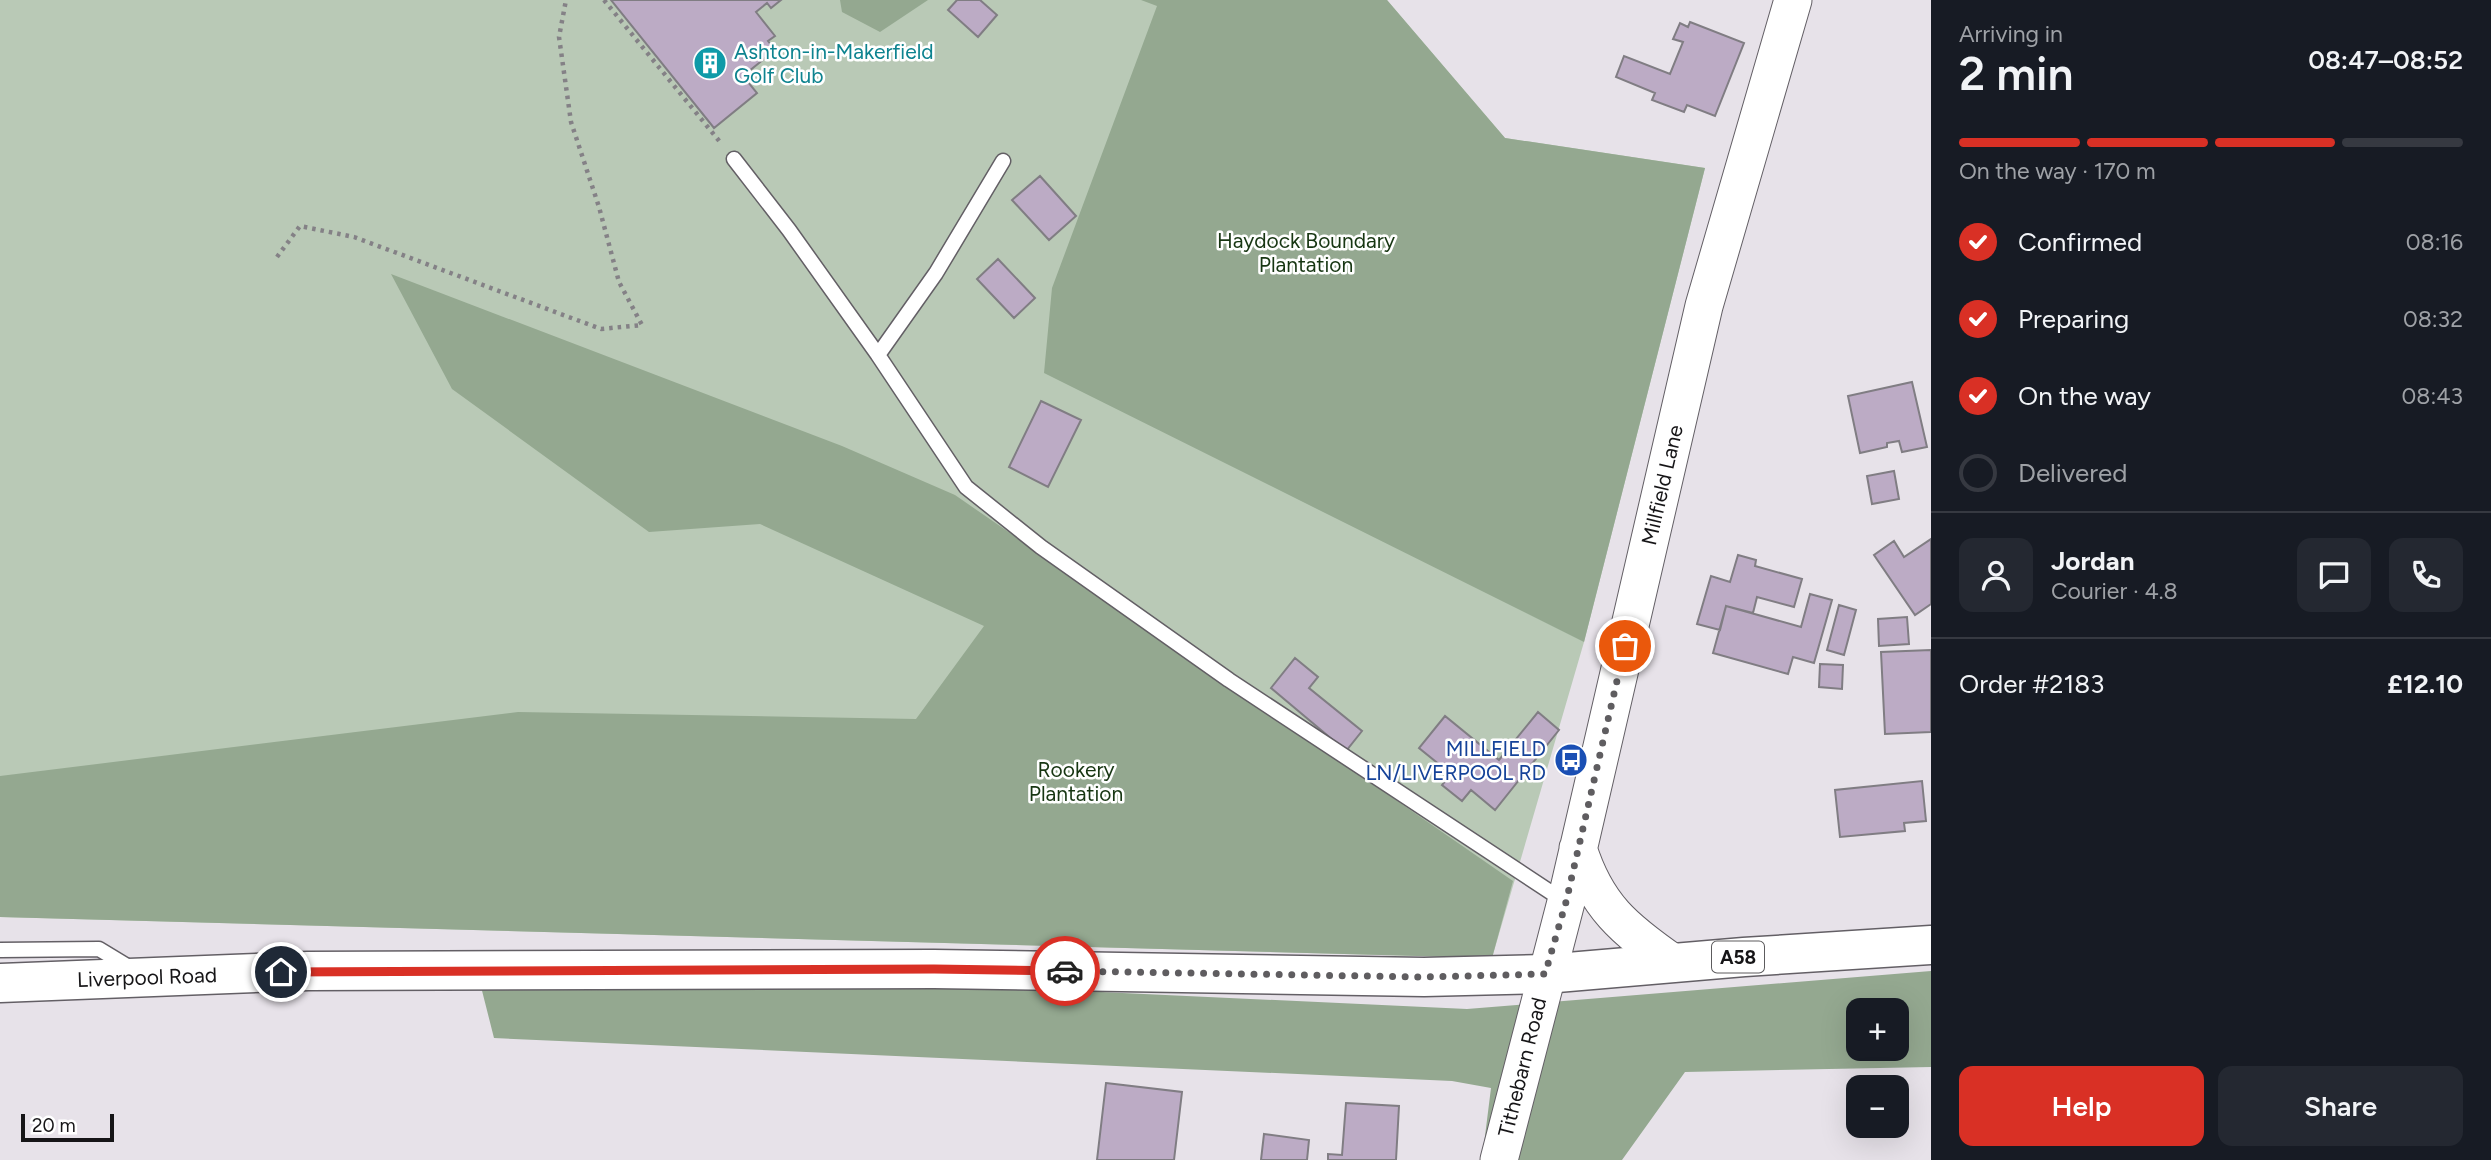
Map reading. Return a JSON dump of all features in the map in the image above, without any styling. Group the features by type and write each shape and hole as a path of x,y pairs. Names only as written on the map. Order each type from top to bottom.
{"highway":[{"name":"Liverpool Road","path":"0,983 308,971 934,969 1424,977 1545,974 1673,962 1931,945"}],"street":[{"name":"Millfield Lane","path":"1545,974 1566,902 1704,306 1793,0"},
{"path":"1578,848 1591,883 1611,914 1636,937 1673,962"},
{"name":"Tithebarn Road","path":"1499,1160 1545,974"}],"lane":[{"path":"734,159 789,230 878,355 966,487 1041,547 1229,680 1566,902"},
{"path":"878,355 936,273 1003,161"},
{"path":"0,950 99,949 145,977"}],"path":[{"path":"278,257 300,226 354,237 601,329 642,325 619,282 599,207 571,122 559,37 566,0"},
{"path":"604,0 734,159"}],"green space":[{"name":"Ashton-in-Makerfield Golf Club","path":"0,0 1387,0 1505,138 1705,168 1584,642 1492,958 0,917"},
{"path":"840,0 928,0 880,32 842,12"},
{"name":"Haydock Boundary Plantation","path":"1141,0 1387,0 1505,138 1705,168 1584,642 1044,373 1052,288 1157,6"},
{"name":"Rookery Plantation","path":"391,274 842,446 955,495 1513,881 1492,958 0,917 0,776 518,712 916,719 984,626 760,524 649,532 452,389"},
{"path":"475,963 1467,1009 1931,971 1931,1067 1685,1072 1622,1160 1482,1160 1491,1088 1452,1081 494,1038"}],"building":[{"name":"Ashton-in-Makerfield Golf Club","path":"611,0 781,0 771,8 767,3 756,12 775,36 768,41 775,50 743,76 757,93 714,128"},
{"path":"957,0 980,0 997,15 978,37 948,10"},
{"path":"1690,22 1744,43 1715,116 1687,105 1684,112 1652,100 1655,93 1616,77 1624,56 1670,74 1683,42 1673,39 1680,23 1688,27"},
{"path":"1040,176 1076,216 1049,240 1012,200"},
{"path":"998,259 1035,298 1014,318 977,279"},
{"path":"1912,382 1927,447 1902,452 1899,441 1887,443 1887,447 1860,453 1848,396"},
{"path":"1041,401 1081,420 1048,487 1009,467"},
{"path":"1894,471 1899,499 1872,504 1867,476"},
{"path":"1931,539 1931,604 1915,615 1874,555 1894,541 1904,557"},
{"path":"1738,555 1756,560 1755,566 1802,579 1794,607 1757,597 1753,613 1726,606 1720,630 1697,624 1711,576 1730,582"},
{"path":"1810,594 1832,600 1814,663 1793,657 1788,674 1713,653 1726,606 1801,627"},
{"path":"1839,605 1856,610 1844,655 1827,650"},
{"path":"1907,617 1909,644 1879,646 1878,619"},
{"path":"1931,650 1931,732 1885,734 1881,652"},
{"path":"1295,658 1318,677 1309,688 1362,731 1346,751 1271,688"},
{"path":"1820,664 1843,665 1842,689 1819,687"},
{"path":"1538,712 1559,730 1495,810 1471,790 1462,801 1442,785 1451,774 1419,748 1445,716 1499,760"},
{"path":"1922,781 1926,821 1904,823 1905,831 1840,837 1835,790"},
{"path":"1106,1083 1182,1092 1174,1160 1097,1160"},
{"path":"1346,1103 1399,1106 1396,1160 1328,1160 1328,1154 1342,1155"},
{"path":"1264,1134 1309,1140 1307,1160 1261,1160"}],"way so far":[{"path":"1065,971 1424,977 1545,974 1566,902 1625,646"}],"place":[{"name":"Ashton-in-Makerfield Golf Club","path":"710,63"},
{"name":"MILLFIELD LN/LIVERPOOL RD","path":"1571,760"}],"route":[{"path":"281,972 934,969 1065,971"}]}
